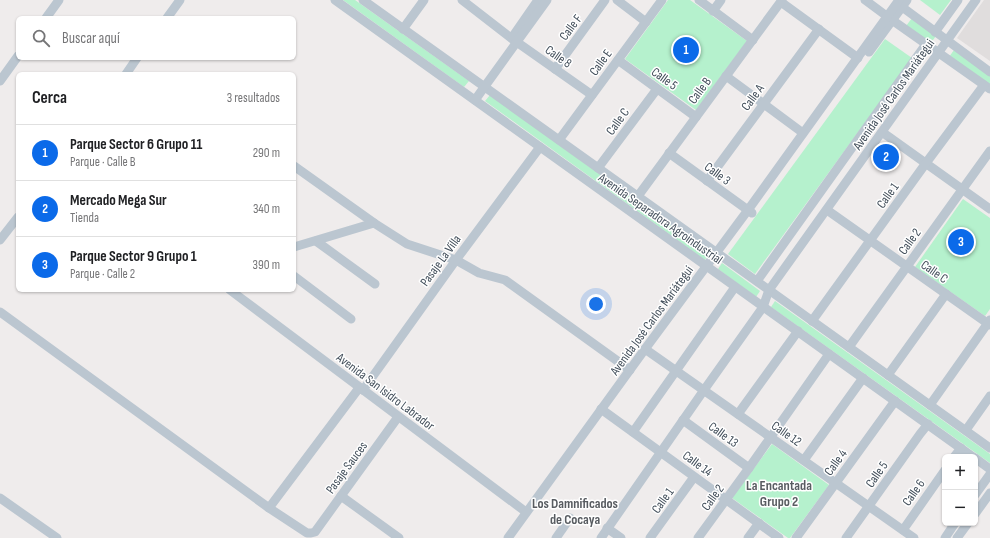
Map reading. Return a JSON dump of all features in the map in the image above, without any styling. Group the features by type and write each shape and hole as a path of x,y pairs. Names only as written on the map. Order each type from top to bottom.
{"street":[{"path":"47,16 59,0"},
{"path":"168,16 180,0"},
{"name":"Avenida Separadora Agroindustrial","path":"335,0 969,454"},
{"name":"Avenida Separadora Agroindustrial","path":"365,0 990,448"},
{"path":"403,28 424,0"},
{"path":"462,0 514,40"},
{"path":"474,8 480,0"},
{"path":"514,40 538,0"},
{"path":"472,98 514,40 547,0"},
{"name":"Calle F","path":"554,69 606,0"},
{"path":"617,0 646,22"},
{"name":"Calle E","path":"559,140 662,0"},
{"path":"698,0 753,40"},
{"path":"713,11 721,0"},
{"path":"865,0 987,87"},
{"name":"Avenida José Carlos Mariátegui","path":"935,32 958,0"},
{"name":"Avenida José Carlos Mariátegui","path":"601,538 763,307 770,290 976,0"},
{"path":"781,1 858,58"},
{"name":"Calle B","path":"638,196 781,1"},
{"path":"900,2 935,32 990,72"},
{"name":"Avenida José Carlos Mariátegui","path":"508,538 645,349 709,268 890,19 900,2"},
{"name":"Avenida José Carlos Mariátegui","path":"750,211 803,133 858,58 890,19"},
{"name":"Calle A","path":"707,181 819,30"},
{"name":"Calle 8","path":"514,40 592,95"},
{"name":"Avenida José Carlos Mariátegui","path":"757,281 926,44"},
{"path":"0,81 16,59"},
{"path":"128,72 136,60"},
{"name":"Calle 5","path":"618,60 696,117"},
{"path":"726,76 803,133"},
{"name":"Calle 1","path":"812,321 926,163 987,87"},
{"name":"Calle C","path":"598,168 657,89"},
{"path":"882,132 990,209"},
{"name":"Pasaje La Villa","path":"269,508 361,389 540,147"},
{"name":"Calle 2","path":"848,346 990,151"},
{"name":"Calle 3","path":"669,153 750,211"},
{"path":"296,167 374,224 407,244 456,260 479,273 505,280 630,370"},
{"name":"Calle C","path":"827,210 989,323"},
{"path":"0,240 16,220"},
{"path":"296,246 374,224"},
{"path":"316,240 375,284"},
{"path":"296,278 351,319"},
{"path":"632,432 735,287"},
{"name":"Avenida San Isidro Labrador","path":"233,292 526,512"},
{"path":"888,375 946,294"},
{"path":"0,312 269,508"},
{"path":"930,405 989,323"},
{"path":"738,414 798,331"},
{"name":"Calle 12","path":"645,349 914,538"},
{"name":"Calle 2","path":"698,538 829,354"},
{"path":"804,460 863,378"},
{"path":"966,430 990,396"},
{"name":"Calle 4","path":"796,538 895,401"},
{"name":"Calle 14","path":"601,409 779,538"},
{"name":"Pasaje Sauces","path":"269,508 307,533 315,532 398,417"},
{"name":"Calle 13","path":"683,420 749,468"},
{"name":"Calle 5","path":"846,538 928,424"},
{"path":"956,454 961,448"},
{"name":"Avenida Separadora Agroindustrial","path":"978,461 990,469"},
{"name":"Calle 6","path":"903,530 942,474"},
{"path":"978,491 990,474"},
{"name":"Calle 1","path":"650,538 694,477"},
{"path":"978,510 990,492"},
{"path":"341,496 399,538"},
{"path":"0,498 57,538"},
{"path":"556,538 570,518"},
{"path":"748,538 759,523"},
{"path":"945,538 953,526"},
{"path":"958,538 966,526"},
{"path":"608,528 621,538"}],"shaded area":[{"path":"984,0 990,0 990,61 957,38"}],"green space":[{"path":"343,0 355,0 469,81 464,87"},
{"path":"668,0 690,0 747,41 696,110 625,59"},
{"path":"920,0 951,0 940,15"},
{"path":"912,18 936,36 930,44 906,26"},
{"path":"885,39 912,58 755,274 728,254"},
{"path":"954,50 990,76 990,86 949,57"},
{"path":"490,95 709,253 705,260 485,101"},
{"path":"963,199 990,218 990,309 985,316 915,267"},
{"path":"722,263 760,291 756,297 718,269"},
{"path":"775,301 990,454 990,463 978,454 771,307"},
{"path":"772,444 829,485 790,538 732,498"}],"place":[{"name":"Parque Sector 6 Grupo 11","path":"686,50"},
{"name":"Mercado Mega Sur","path":"886,157"},
{"name":"Parque Sector 9 Grupo 1","path":"961,242"}],"district":[{"name":"La Encantada Grupo 2","path":"779,494"},
{"name":"Los Damnificados de Cocaya","path":"575,512"}]}
